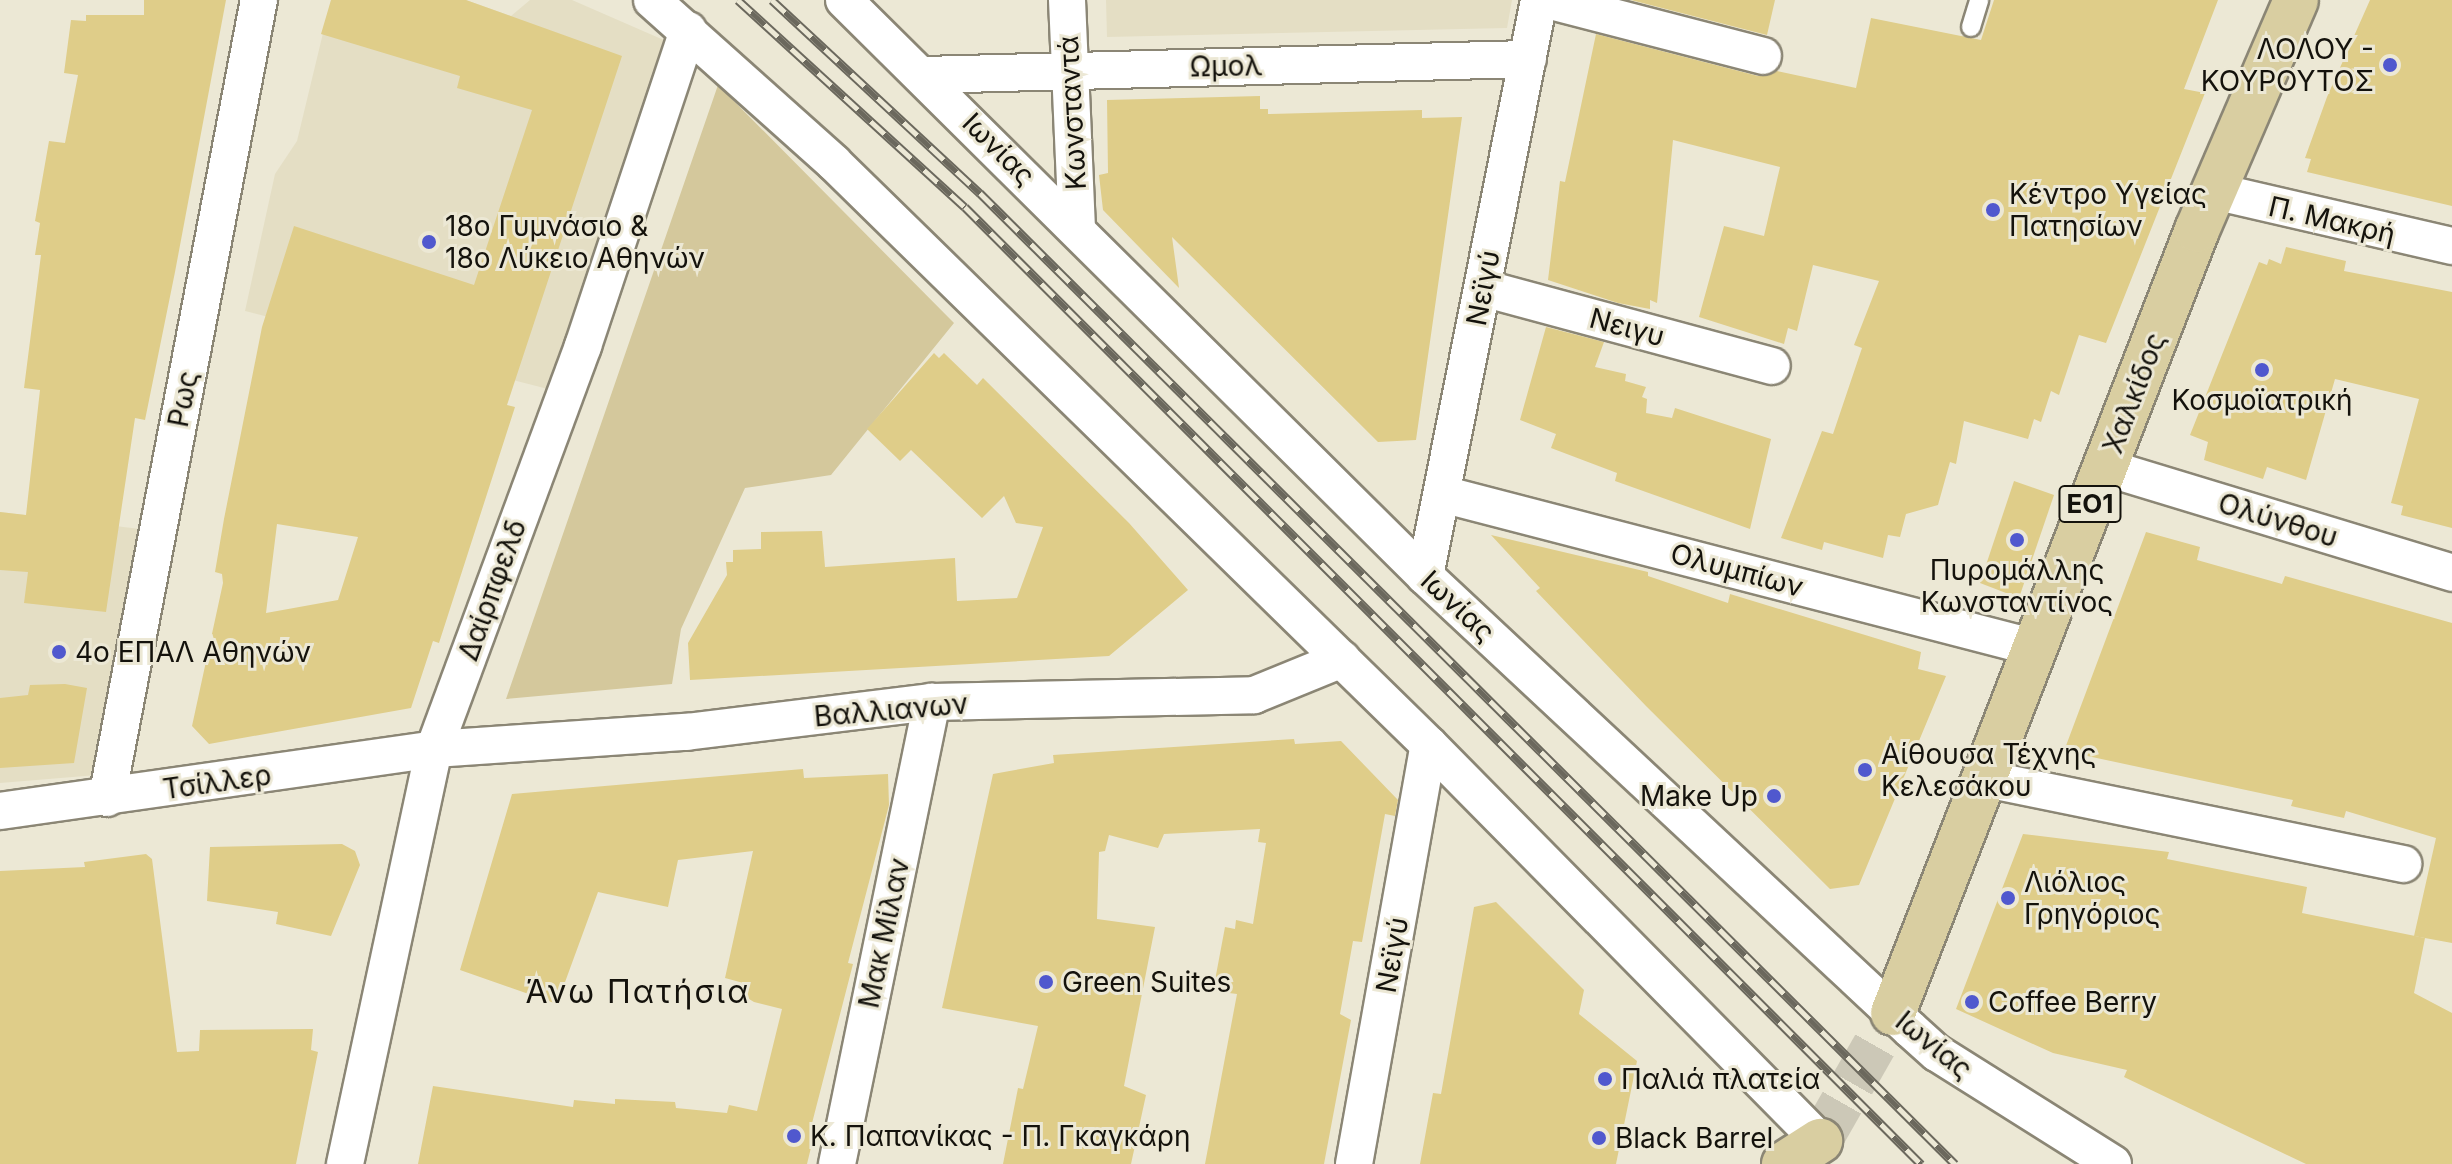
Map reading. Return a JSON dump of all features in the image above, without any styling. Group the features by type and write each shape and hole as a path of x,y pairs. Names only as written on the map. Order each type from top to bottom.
{"main road":[{"name":"Χαλκίδος","path":"1893,1013 2032,647 2214,191 2296,0"},
{"path":"1784,1164 1819,1153"}],"street":[{"name":"Ρως","path":"107,798 259,0"},
{"path":"652,0 833,162 1342,659 1429,745 1819,1153"},
{"name":"Ιωνίας","path":"844,0 1077,226 1425,576 1893,1013 1937,1053 2113,1164"},
{"name":"Κωνσταντά","path":"1067,0 1077,226"},
{"name":"Νεϊγύ","path":"1425,576 1539,0"},
{"path":"1547,0 1763,56"},
{"name":"Δαίρπφελδ","path":"345,1164 434,749 583,346 688,30"},
{"name":"Ωμολ","path":"924,75 1528,59"},
{"name":"Π. Μακρή","path":"2214,191 2452,246"},
{"name":"Νειγυ","path":"1483,288 1772,366"},
{"name":"Ολύνθου","path":"2104,467 2452,573"},
{"name":"Ολυμπίων","path":"1442,494 2032,647"},
{"name":"Βαλλιανων","path":"434,749 686,732 932,702 1254,695 1342,659"},
{"name":"Μακ Μίλαν","path":"837,1164 932,702"},
{"name":"Νεϊγύ","path":"1354,1164 1429,745"},
{"name":"Τσίλλερ","path":"0,811 434,749"},
{"path":"1981,778 2403,864"}],"lane":[{"path":"1971,27 1979,0"}],"shaded area":[{"name":"18ο Γυμνάσιο & 18ο Λύκειο Αθηνών","path":"331,0 466,0 511,16 530,0 572,0 666,41 548,389 245,311 275,174 297,141"},
{"path":"1106,0 1512,0 1507,28 1107,37"},
{"path":"718,85 954,323 831,475 745,488 681,629 672,684 506,699"},
{"name":"4ο ΕΠΑΛ Αθηνών","path":"0,512 140,529 97,775 0,783"}],"building":[{"path":"144,0 226,0 175,272 145,420 135,418 106,612 24,603 28,572 0,570 0,512 26,515 40,390 24,388 41,255 35,255 40,223 35,221 49,141 65,143 78,75 64,73 71,20 86,21 86,15 144,15"},
{"path":"331,0 466,0 622,56 507,405 515,407 439,643 433,641 411,708 209,744 192,726 223,583 222,574 215,572 262,327 294,226 474,285 532,110 457,88 460,76 321,34","holes":["277,524 358,537 338,600 266,613"]},
{"path":"1631,0 1775,0 1767,35"},
{"path":"1994,0 2218,0 2184,89 2205,93 2106,343 2079,335 2059,395 2051,391 2041,422 2034,419 2028,439 1964,421 1956,464 1950,462 1938,505 1906,514 1900,537 1888,535 1883,558 1824,542 1822,550 1781,538 1822,431 1833,434 1862,348 1854,345 1879,281 1813,265 1797,331 1788,328 1784,344 1699,317 1724,226 1764,236 1780,167 1673,140 1657,303 1650,300 1650,309 1618,303 1548,280 1560,181 1565,182 1596,34 1758,76 1777,71 1856,88 1871,18 1981,40"},
{"path":"2370,0 2452,0 2452,206 2307,172 2311,159 2305,158 2327,97"},
{"path":"1260,96 1260,109 1268,109 1268,114 1422,110 1422,118 1462,117 1416,440 1378,442 1172,237 1179,288 1103,210 1099,175 1108,173 1107,100"},
{"path":"2286,247 2346,261 2344,271 2452,292 2452,528 2401,515 2403,506 2391,503 2419,399 2335,379 2306,480 2267,467 2263,479 2204,460 2208,442 2190,435 2259,262 2267,265 2269,259 2281,264"},
{"path":"1546,327 1604,342 1595,367 1626,374 1625,381 1646,387 1642,397 1647,399 1646,413 1672,418 1675,408 1771,439 1750,529 1615,481 1617,473 1551,448 1556,434 1520,420"},
{"path":"934,353 939,358 944,353 977,385 983,378 1129,523 1188,590 1109,656 690,680 688,643 727,575 726,562 733,562 733,550 761,549 761,532 822,531 825,567 955,558 957,601 1017,598 1043,527 1016,523 1004,496 982,518 911,450 900,461 867,429"},
{"name":"Πυρομάλλης Κωνσταντίνος","path":"2014,481 2054,495 2019,598 1980,583"},
{"path":"2146,532 2200,547 2197,560 2282,584 2285,576 2452,623 2452,943 2414,936 2436,838 2346,811 2344,818 2291,806 2293,800 2064,751"},
{"path":"1491,535 1648,572 1648,576 1728,603 1730,594 1921,652 1918,669 1946,676 1859,885 1830,889 1646,706 1536,591 1540,588"},
{"path":"65,684 87,688 74,763 0,768 0,698 28,695 30,685"},
{"path":"1294,739 1295,744 1341,741 1398,800 1395,816 1385,814 1362,942 1353,941 1340,1014 1351,1020 1324,1164 1205,1164 1237,994 1213,991 1225,927 1235,929 1236,920 1253,924 1266,843 1258,842 1260,829 1164,834 1158,848 1109,835 1105,851 1099,852 1097,919 1155,927 1124,1086 1146,1095 1131,1164 1003,1164 1018,1088 1023,1089 1038,1026 942,1008 993,774 1054,763 1053,755"},
{"path":"803,769 804,778 888,774 889,805 848,963 853,964 810,1131 815,1131 807,1164 418,1164 433,1086 573,1107 574,1100 615,1104 615,1099 675,1102 676,1108 727,1113 729,1105 757,1111 782,1009 754,1002 744,996 747,984 725,978 753,851 678,860 668,907 598,892 557,1004 460,970 512,794"},
{"path":"2023,834 2169,852 2167,859 2307,887 2302,913 2425,938 2414,993 2452,1013 2452,1164 2306,1164 2124,1077 2127,1070 2053,1053 1956,1009"},
{"path":"342,844 355,851 360,865 331,936 276,924 278,912 207,901 210,847"},
{"path":"146,854 152,859 177,1052 199,1051 200,1030 313,1029 311,1050 318,1052 296,1164 0,1164 0,871 85,867 84,862"},
{"path":"1496,902 1584,990 1579,1014 1637,1061 1616,1164 1420,1164 1433,1093 1441,1094 1474,907"}],"tunnel":[{"path":"1820,1141 1893,1013"}],"railway":[{"path":"738,0 965,207 1921,1164"},
{"path":"772,0 980,193 1955,1164"}],"place":[{"name":"ΛΟΛΟΥ - ΚΟΥΡΟΥΤΟΣ","path":"2390,65"},
{"name":"Κέντρο Υγείας Πατησίων","path":"1993,210"},
{"name":"18ο Γυμνάσιο & 18ο Λύκειο Αθηνών","path":"429,242"},
{"name":"Κοσμοϊατρική","path":"2262,370"},
{"name":"Πυρομάλλης Κωνσταντίνος","path":"2017,540"},
{"name":"4ο ΕΠΑΛ Αθηνών","path":"59,652"},
{"name":"Αίθουσα Τέχνης Κελεσάκου","path":"1865,770"},
{"name":"Make Up","path":"1774,796"},
{"name":"Λιόλιος Γρηγόριος","path":"2008,898"},
{"name":"Green Suites","path":"1046,982"},
{"name":"Coffee Berry","path":"1972,1002"},
{"name":"Παλιά πλατεία","path":"1605,1079"},
{"name":"Κ. Παπανίκας - Π. Γκαγκάρη","path":"794,1136"},
{"name":"Black Barrel","path":"1599,1138"}],"district":[{"name":"Άνω Πατήσια","path":"638,992"}]}
